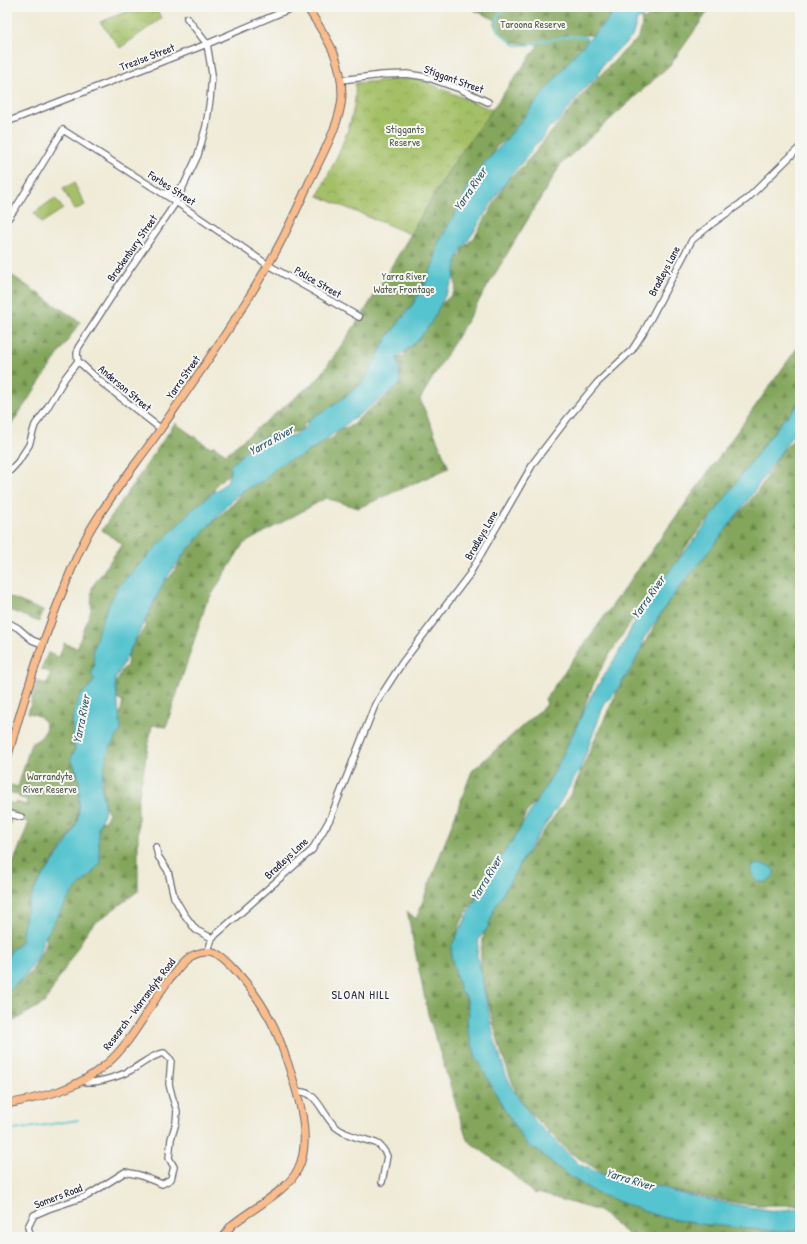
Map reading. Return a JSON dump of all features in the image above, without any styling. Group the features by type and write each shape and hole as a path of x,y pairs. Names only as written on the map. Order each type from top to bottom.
{"main road":[{"name":"Yarra Street","path":"7,760 42,644 75,561 88,534 103,509 209,359 268,265 302,200 332,133 338,117 342,99 340,70 330,43 308,7"},
{"name":"Research – Warrandyte Road","path":"7,1104 52,1094 84,1080 105,1066 119,1051 141,1022 166,984 182,964 190,956 200,952 208,952"},
{"path":"208,952 214,952 230,964 251,988 273,1024 297,1092 304,1131 304,1152 298,1170 290,1181 231,1226 223,1237"}],"street":[{"name":"Trezise Street","path":"7,122 207,44 294,7"},
{"name":"Brackenbury Street","path":"7,474 18,462 29,445 35,425 44,413 64,378 78,361 78,348 176,202 198,155 206,126 212,74 207,44 187,18"},
{"name":"Stiggant Street","path":"341,80 407,74 426,77 460,89 488,102"},
{"name":"Forbes Street","path":"7,220 63,130 161,192 268,265"},
{"name":"Bradleys Lane","path":"212,938 312,850 330,819 375,705 402,663 469,575 534,462 567,419 597,384 632,350 643,333 692,240 747,199 791,154 800,147"},
{"path":"161,192 172,192 183,186"},
{"name":"Police Street","path":"268,265 358,317"},
{"name":"Anderson Street","path":"78,361 107,387 161,429"},
{"path":"7,622 18,628 32,640 42,644"},
{"path":"7,814 21,817"},
{"path":"156,847 158,856 168,871 174,898 196,930 212,938 208,952"},
{"name":"Somers Road","path":"31,1237 28,1227 34,1215 87,1196 125,1172 139,1175 162,1184 171,1179 174,1167 169,1158 170,1145 176,1123 177,1111 170,1084 171,1060 164,1052 156,1054 130,1071 94,1082 86,1082 84,1080"},
{"path":"297,1092 305,1092 310,1094 319,1104 325,1115 337,1128 359,1138 377,1143 388,1156 382,1182"}],"green space":[{"path":"138,7 154,7 162,18 120,48 100,22"},
{"path":"476,7 619,7 597,31 597,33 594,35 583,35 587,42 510,136 497,146 448,230 441,239 427,282 423,285 423,288 411,307 405,312 400,322 393,329 379,351 372,375 368,375 361,384 360,395 330,407 304,424 302,430 291,433 288,437 285,437 282,433 274,437 267,435 247,446 248,451 230,469 229,474 218,483 214,491 205,498 95,667 93,667 92,672 95,680 79,698 75,749 72,754 80,785 76,825 37,885 28,904 22,940 12,949 7,958 7,877 29,822 12,818 7,832 7,802 15,804 16,802 26,805 27,800 18,797 19,795 8,792 7,784 18,787 31,743 35,742 44,734 45,723 36,715 28,713 37,681 47,684 51,673 41,669 48,653 59,657 64,643 77,648 91,610 92,587 122,544 102,530 175,423 209,447 214,446 226,454 319,378 364,312 453,164 539,44 512,42 500,32 494,24 496,20 474,10"},
{"path":"653,7 711,7 671,64 561,164 420,399 449,468 358,508 326,498 243,544 206,604 166,727 152,725 138,800 138,891 90,927 44,1003 7,1025 7,991 32,971 46,944 47,928 78,884 89,878 100,860 98,841 99,827 101,822 105,821 109,813 105,806 102,788 104,778 101,759 116,738 119,730 118,718 123,701 116,698 114,685 122,670 127,665 128,656 132,645 145,628 146,616 157,598 159,592 158,587 170,577 181,558 195,543 199,535 235,502 244,490 282,461 310,451 324,441 333,438 338,431 352,425 394,388 399,381 401,373 400,365 397,364 396,358 402,358 405,355 405,351 413,345 414,336 434,310 453,294 456,287 454,274 457,258 461,256 463,249 474,238 509,177 511,177 524,165 588,88 636,40 642,26 641,18 647,18 648,13"},
{"name":"Stiggants Reserve","path":"416,78 492,110 453,164 410,234 318,196 344,141 349,126 353,112 355,83"},
{"path":"74,183 85,205 74,210 63,188"},
{"path":"55,198 63,209 41,223 34,213"},
{"path":"7,272 80,322 7,431"},
{"path":"800,344 800,403 771,435 719,508 685,548 675,565 631,622 606,660 596,678 561,763 539,798 526,813 517,835 466,913 461,922 451,952 466,1000 469,1016 547,1158 735,1226 749,1228 800,1227 800,1237 631,1237 599,1211 538,1193 534,1194 507,1169 467,1140 428,1014 407,911 416,919 472,771 547,704 545,699"},
{"path":"800,434 800,1205 758,1205 738,1203 616,1179 604,1174 569,1152 533,1116 517,1095 501,1052 480,966 481,949 487,920 506,883 572,792 617,692 673,593 757,492 782,451"},
{"path":"7,596 43,611 39,622 7,609"}],"water":[{"name":"Yarra River","path":"620,7 650,7 648,12 637,20 632,37 602,65 598,76 583,90 558,122 548,128 543,138 534,146 496,196 461,250 456,262 454,278 431,323 419,339 397,358 400,384 321,443 300,457 291,459 278,466 263,481 245,489 234,498 186,551 165,580 115,680 121,730 109,749 101,785 105,811 98,828 100,863 72,893 42,943 41,950 34,964 19,982 7,992 7,958 12,949 22,940 24,921 31,897 37,885 67,842 77,821 79,810 79,783 76,769 71,759 75,749 72,724 73,715 79,698 95,680 92,676 92,670 95,665 93,651 99,628 118,587 193,509 227,482 230,466 256,441 266,436 276,436 282,438 292,436 305,428 311,418 334,405 359,386 369,374 386,339 411,307 425,284 434,262 439,242 459,207 470,183 480,168 504,142 574,55"},
{"path":"800,404 800,427 793,434 725,531 671,598 643,639 642,647 634,664 614,694 605,702 580,769 556,809 527,852 495,907 488,927 479,939 477,955 494,1038 505,1072 513,1090 534,1120 580,1165 612,1178 637,1184 663,1187 673,1192 737,1205 775,1211 800,1208 800,1229 784,1232 700,1224 661,1217 596,1193 566,1174 538,1151 526,1144 503,1107 476,1057 468,1031 467,1018 469,1014 466,995 461,994 451,956 452,945 487,878 518,832 555,771 591,696 618,654 640,612 654,591 704,527 759,451 783,420"},
{"path":"753,865 769,866 774,870 774,875 767,882 757,882 752,873"}],"waterway":[{"path":"512,7 503,10 498,15 497,22 499,32 515,45 528,45 571,36 585,37 590,41"},
{"path":"7,1131 78,1120"}],"district":[{"name":"SLOAN HILL","path":"361,994"}],"park label":[{"name":"Taroona Reserve","path":"533,24"},
{"name":"Yarra River Water Frontage","path":"404,282"},
{"name":"Warrandyte River Reserve","path":"50,782"}]}
